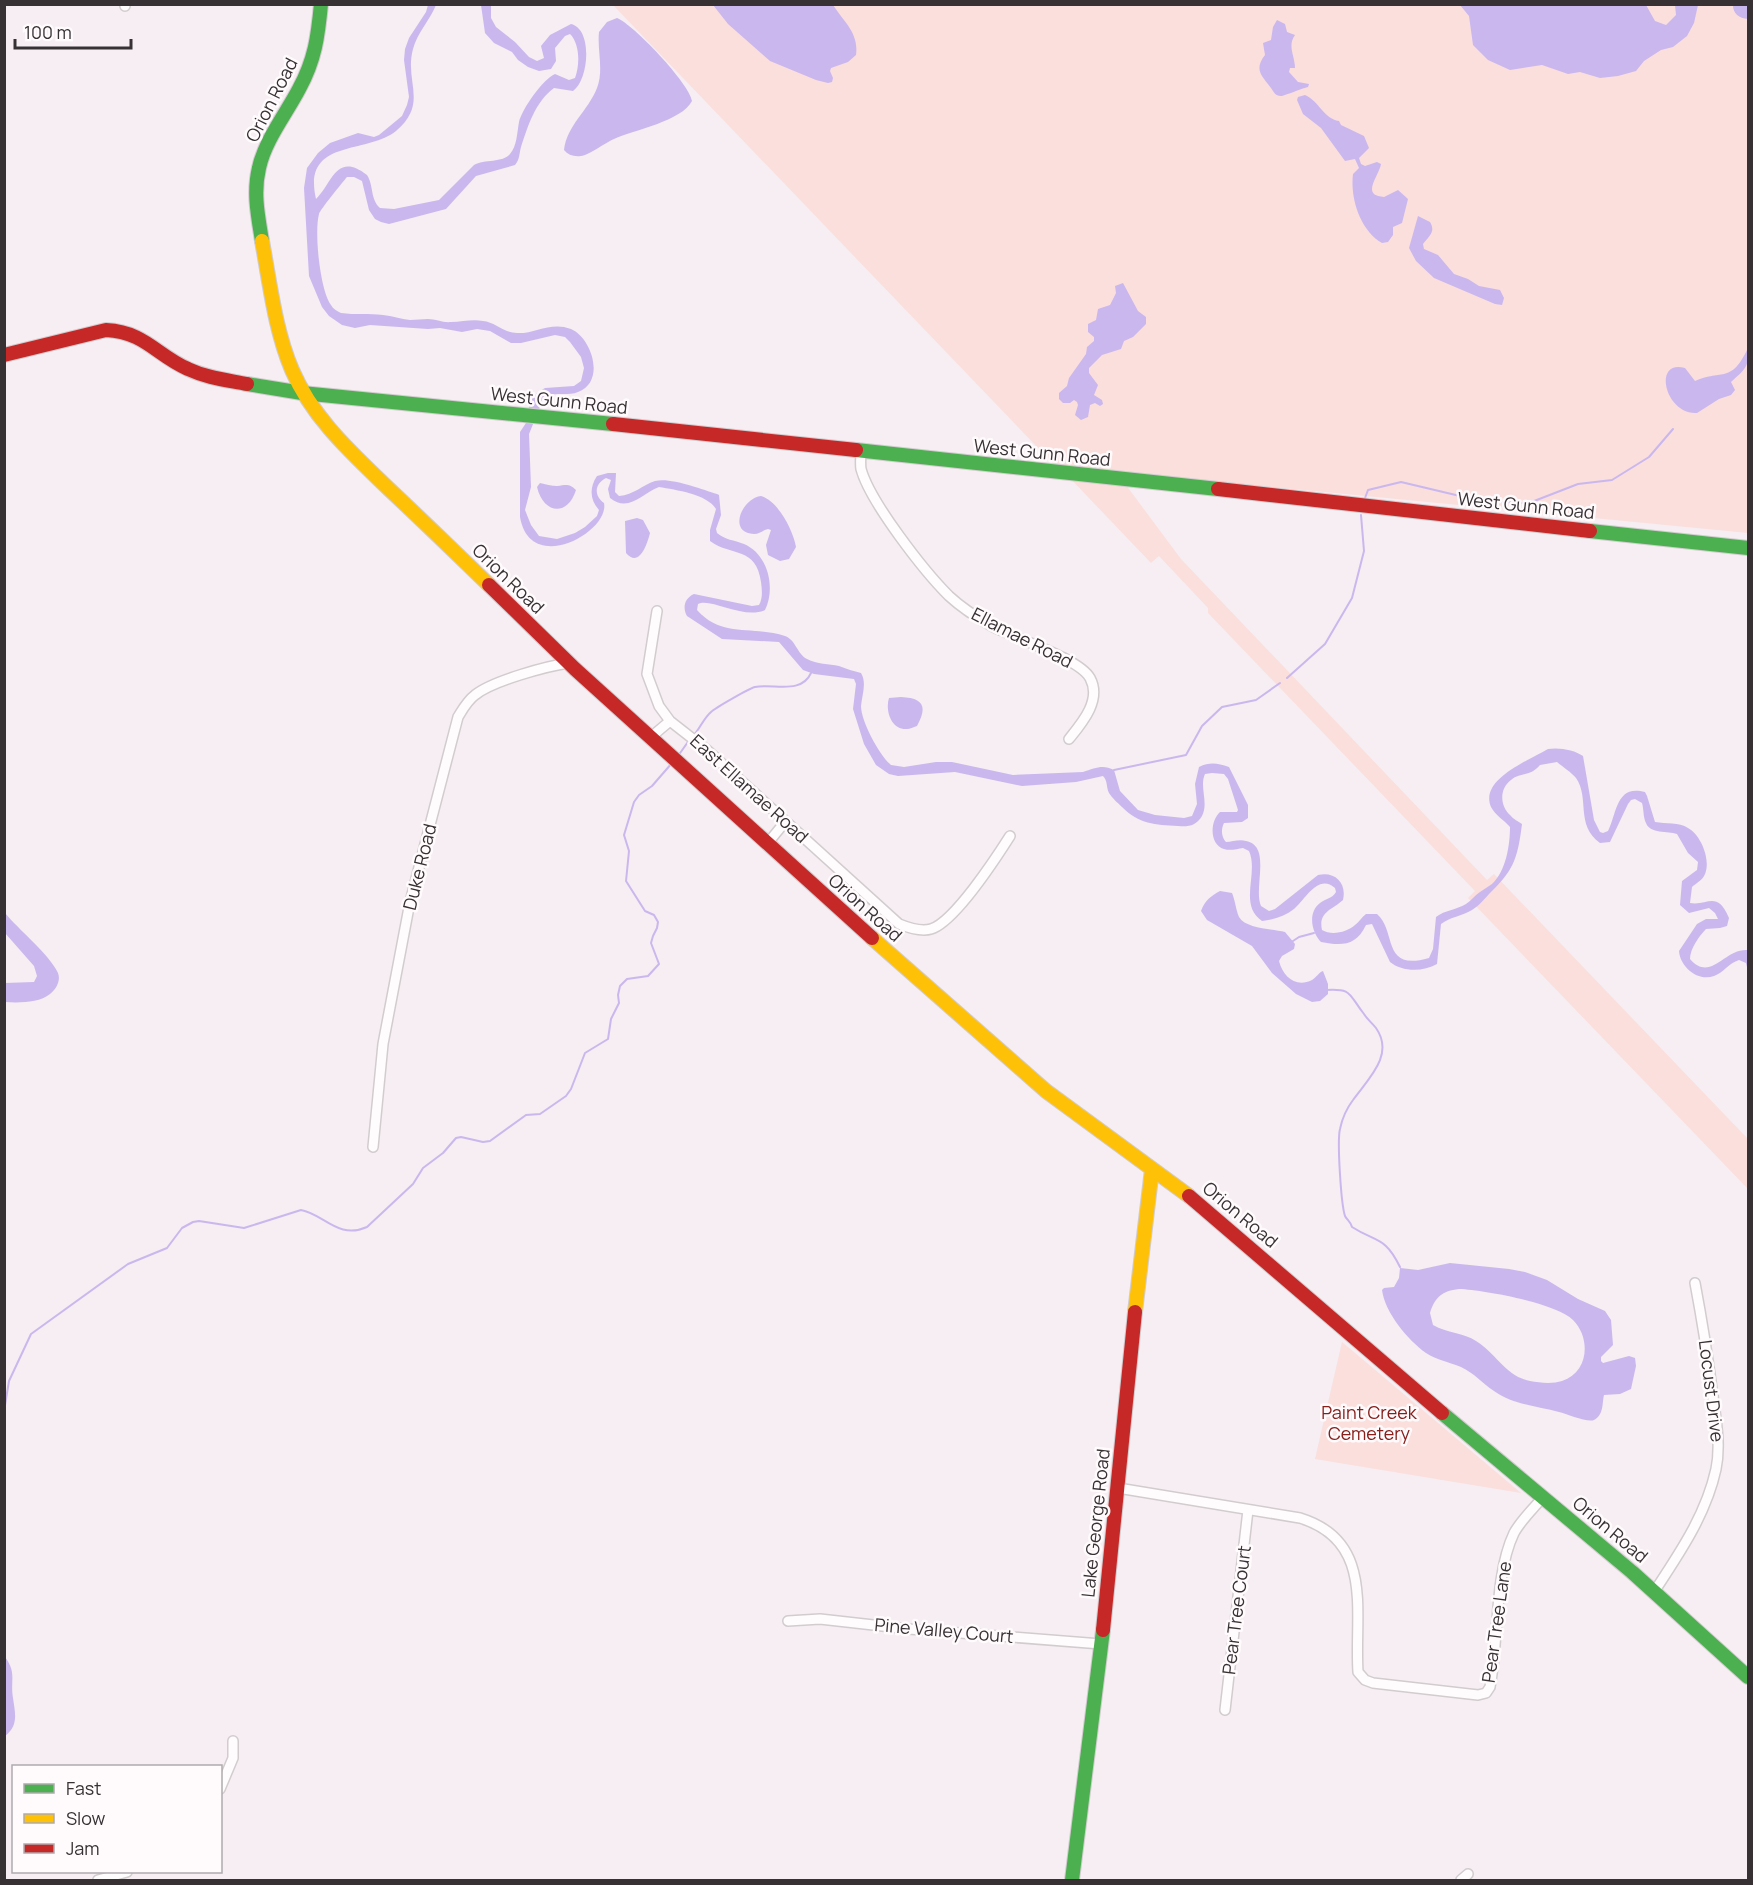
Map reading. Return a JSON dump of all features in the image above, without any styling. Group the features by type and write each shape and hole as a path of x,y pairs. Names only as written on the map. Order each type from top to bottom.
{"street":[{"name":"Orion Road","path":"321,4 318,41 313,57 301,86 259,166 255,200 265,265 282,340 302,393 339,440 569,663 937,997 1046,1091 1196,1201 1364,1347 1654,1592 1749,1677"},
{"path":"4,355 106,330 122,331 138,337 187,369 213,378 302,393"},
{"name":"West Gunn Road","path":"302,393 1349,502 1511,523 1749,548"},
{"name":"Ellamae Road","path":"861,451 861,468 874,500 950,597 992,626 1064,659 1089,676 1094,687 1092,703 1085,719 1069,739"},
{"name":"East Ellamae Road","path":"657,611 647,674 659,706 670,721 707,750 899,924 925,930 934,928 945,921 986,874 1010,837"},
{"name":"Duke Road","path":"373,1146 383,1044 410,902 458,717 477,693 492,685 553,665 569,663"},
{"path":"651,737 670,721"},
{"path":"768,844 785,822"},
{"name":"Lake George Road","path":"1072,1881 1101,1644 1132,1365 1140,1256 1152,1169"},
{"name":"Locust Drive","path":"1654,1592 1686,1544 1705,1502 1719,1450 1710,1372 1695,1283"},
{"name":"Pear Tree Lane","path":"1118,1488 1313,1522 1336,1539 1354,1572 1358,1592 1358,1672 1365,1680 1373,1683 1478,1695 1486,1693 1490,1687 1508,1547 1516,1530 1543,1497"},
{"name":"Pear Tree Court","path":"1225,1710 1248,1510"},
{"name":"Pine Valley Court","path":"788,1621 820,1619 909,1629 1101,1644"},
{"path":"222,1784 233,1758 233,1741"},
{"path":"98,1881 124,1873"}],"green space":[{"path":"613,5 1748,5 1748,533 1108,471 1116,480 1123,481 1181,559 1487,880 1494,874 1748,1139 1748,1189 1468,898 1475,891 1208,613 1208,608 1159,556 1151,563"},
{"name":"Paint Creek Cemetery","path":"1342,1342 1521,1493 1315,1459"}],"shaded area":[{"path":"428,5 436,5 417,37 413,49 411,72 414,101 406,121 396,131 383,138 327,157 318,166 314,180 316,199 336,172 348,167 367,175 375,201 380,208 394,209 439,200 474,165 503,159 510,154 524,110 550,77 555,74 569,80 575,78 578,55 576,43 570,34 565,36 555,48 556,61 551,69 539,71 518,60 512,52 494,43 485,33 481,5 491,5 491,18 496,27 529,57 537,61 544,58 541,46 550,35 571,24 578,28 586,44 583,77 573,91 554,88 542,100 530,123 515,165 476,176 446,209 389,224 381,222 375,219 369,210 362,181 354,177 347,177 319,214 317,234 321,274 327,298 333,308 341,313 378,314 410,320 428,319 448,322 479,320 517,333 557,326 571,329 585,341 593,360 592,379 587,387 578,392 547,396 529,434 531,487 525,510 531,525 539,536 557,539 585,527 597,516 599,510 592,494 594,480 597,476 608,473 616,473 615,492 619,496 661,480 686,484 717,494 721,515 716,529 717,533 726,539 744,544 759,555 768,572 770,592 765,610 757,612 738,611 711,603 698,604 697,610 717,625 785,636 807,659 861,673 864,681 861,706 864,720 876,746 891,765 904,767 952,762 1013,775 1083,772 1106,767 1114,770 1120,791 1138,810 1155,815 1184,818 1192,816 1197,804 1195,784 1199,767 1214,764 1229,767 1248,805 1248,818 1242,822 1224,823 1222,835 1226,842 1238,840 1254,844 1258,851 1261,906 1269,911 1275,909 1318,875 1330,875 1341,884 1344,894 1343,900 1324,915 1322,930 1335,933 1348,930 1366,914 1377,914 1387,930 1392,948 1403,959 1414,961 1429,958 1433,949 1436,917 1468,903 1492,884 1501,872 1508,850 1510,827 1495,813 1489,797 1499,779 1548,749 1576,752 1583,756 1594,820 1600,832 1608,831 1623,796 1635,791 1645,792 1655,822 1684,826 1697,836 1704,848 1707,868 1703,878 1692,887 1690,903 1716,902 1725,909 1729,918 1727,926 1706,929 1695,943 1690,959 1705,967 1718,963 1739,951 1748,950 1748,971 1746,963 1739,960 1717,975 1708,977 1696,975 1686,968 1679,951 1697,924 1706,919 1718,919 1709,908 1689,913 1680,905 1682,881 1697,870 1698,862 1688,853 1677,834 1655,831 1648,827 1642,803 1635,799 1628,804 1610,842 1600,843 1592,836 1585,820 1582,794 1576,778 1557,762 1540,765 1533,771 1515,778 1504,788 1502,798 1504,807 1522,824 1517,853 1506,876 1475,908 1441,924 1437,964 1413,970 1400,968 1390,962 1372,924 1366,925 1358,937 1348,943 1321,942 1315,934 1312,917 1316,907 1336,892 1335,888 1329,884 1317,886 1294,909 1283,916 1262,921 1255,914 1250,898 1252,869 1249,851 1243,848 1224,849 1219,846 1214,837 1214,821 1220,812 1237,812 1238,810 1228,779 1224,774 1205,774 1203,784 1205,805 1202,816 1194,824 1182,826 1155,824 1128,813 1110,795 1103,776 1076,782 1022,786 955,772 898,776 889,774 876,765 864,744 853,709 856,684 854,679 814,674 803,670 779,642 722,639 687,616 685,603 694,594 752,606 759,605 762,597 761,582 754,563 742,554 710,541 710,530 716,509 698,496 659,487 629,503 617,502 610,498 608,489 611,480 606,478 597,487 598,497 604,503 603,514 595,526 583,536 568,543 553,546 538,544 527,535 520,517 520,432 526,423 530,401 537,393 545,388 574,386 581,381 584,368 581,357 570,342 565,337 555,335 511,343 490,331 477,329 462,332 440,328 370,325 355,328 342,325 329,316 322,307 309,276 304,188 307,168 318,153 330,143 358,133 374,137 402,116 409,97 404,60 405,49"},
{"path":"713,5 833,5 853,34 856,55 848,62 831,68 832,82 816,80 770,61 728,24"},
{"path":"1460,5 1646,5 1655,21 1666,25 1676,15 1675,5 1698,5 1694,23 1687,36 1673,47 1661,50 1644,61 1636,71 1600,78 1580,72 1568,74 1542,65 1510,70 1488,60 1473,45 1469,16"},
{"path":"1733,5 1748,5 1748,19 1737,15"},
{"path":"617,18 635,31 660,55 682,82 692,101 678,114 657,124 614,139 584,155 571,155 564,150 569,133 593,96 599,81 599,32 607,22"},
{"path":"1277,20 1285,24 1287,32 1295,35 1291,47 1295,68 1290,68 1289,72 1298,82 1309,84 1308,87 1281,96 1274,92 1260,73 1261,60 1265,55 1263,43 1271,40 1273,27"},
{"path":"1305,95 1329,117 1364,136 1369,148 1359,158 1361,164 1365,166 1377,162 1381,164 1373,185 1373,193 1384,197 1398,190 1408,199 1402,223 1393,227 1393,235 1388,242 1382,243 1374,237 1362,222 1353,193 1353,174 1359,168 1355,159 1345,161 1321,128 1303,114 1297,100 1298,97"},
{"path":"1418,216 1430,222 1432,229 1423,244 1424,249 1438,255 1454,274 1479,286 1500,290 1504,298 1502,305 1434,278 1416,261 1409,248"},
{"path":"1123,283 1138,311 1146,317 1146,324 1133,337 1124,341 1121,349 1102,355 1089,368 1089,373 1098,385 1094,395 1102,400 1103,404 1090,405 1088,417 1081,420 1075,415 1077,402 1074,400 1070,403 1063,403 1059,399 1059,393 1067,386 1069,378 1086,354 1087,347 1094,341 1094,337 1088,332 1088,324 1096,320 1098,309 1110,305 1116,293 1115,286"},
{"path":"1748,348 1745,368 1731,382 1735,390 1731,395 1719,399 1697,413 1677,406 1670,397 1666,379 1668,372 1675,367 1685,368 1695,381 1726,374 1736,367"},
{"path":"540,483 555,486 569,485 576,490 567,505 555,509 544,502 540,496 537,487"},
{"path":"761,496 779,510 792,533 796,547 789,559 780,561 768,555 766,545 771,530 754,534 741,528 739,522 743,509 754,498"},
{"path":"637,518 643,520 650,533 642,553 635,558 626,553 625,521"},
{"path":"889,698 914,699 921,704 923,708 917,726 908,729 901,728 890,718"},
{"path":"1220,891 1232,893 1242,921 1253,926 1285,932 1295,944 1294,949 1282,956 1279,961 1287,976 1301,983 1312,980 1323,971 1328,984 1328,994 1320,1001 1312,1002 1296,994 1272,973 1252,946 1207,920 1201,911 1209,899"},
{"path":"5,913 48,958 58,973 57,985 45,997 28,1002 5,1002 5,983 34,982 37,976 34,966 5,933"},
{"path":"1450,1263 1525,1272 1547,1280 1578,1299 1605,1311 1611,1320 1613,1345 1601,1357 1601,1361 1603,1363 1629,1356 1635,1358 1636,1366 1631,1389 1620,1394 1604,1395 1600,1415 1591,1421 1502,1396 1466,1369 1426,1353 1412,1341 1392,1317 1382,1290 1394,1287 1399,1278 1400,1268 1418,1270","holes":["1453,1290 1470,1290 1536,1303 1552,1308 1573,1320 1579,1327 1585,1345 1578,1370 1571,1377 1555,1383 1530,1381 1507,1369 1476,1341 1433,1325 1430,1313 1440,1296"]},
{"path":"5,1657 12,1672 15,1714 12,1728 5,1736"}],"waterway":[{"path":"1473,498 1529,503 1578,484 1612,480 1649,457 1673,429"},
{"path":"1365,498 1368,490 1401,482 1460,496"},
{"path":"1287,678 1325,644 1352,598 1364,551 1361,515"},
{"path":"694,735 711,712 747,691 762,686 794,686 801,684 811,673"},
{"path":"1114,770 1186,755 1202,726 1222,707 1256,700 1280,683"},
{"path":"678,756 690,739"},
{"path":"4,1411 9,1381 31,1334 128,1264 167,1248 182,1228 199,1221 244,1228 301,1210 339,1228 357,1230 367,1227 413,1184 423,1168 443,1153 456,1138 490,1141 526,1115 540,1114 566,1096 585,1053 608,1039 611,1019 619,1003 620,986 627,979 648,976 659,964 651,943 658,922 654,915 645,911 626,881 629,851 624,835 634,802 672,763"},
{"path":"1290,943 1299,937 1314,933"},
{"path":"1325,990 1341,990 1349,994 1376,1028 1381,1038 1383,1048 1377,1066 1349,1106 1341,1125 1339,1136 1341,1186 1345,1216 1352,1227 1385,1245 1400,1267"}],"traffic: fast":[{"path":"262,241 256,195 259,168 271,137 309,68 317,37 321,4"},
{"path":"247,384 302,393 613,424"},
{"path":"856,450 1218,489"},
{"path":"1590,531 1748,548"},
{"path":"1442,1413 1632,1572 1748,1677"},
{"path":"1072,1880 1103,1630"}],"traffic: slow":[{"path":"262,241 281,339 292,370 311,404 348,449 489,585"},
{"path":"872,938 1046,1091 1189,1196"},
{"path":"1135,1312 1152,1169"}],"traffic: jam":[{"path":"4,355 106,330 131,335 195,372 247,384"},
{"path":"613,424 856,450"},
{"path":"1218,489 1590,531"},
{"path":"489,585 575,669 872,938"},
{"path":"1189,1196 1442,1413"},
{"path":"1103,1630 1135,1312"}]}
